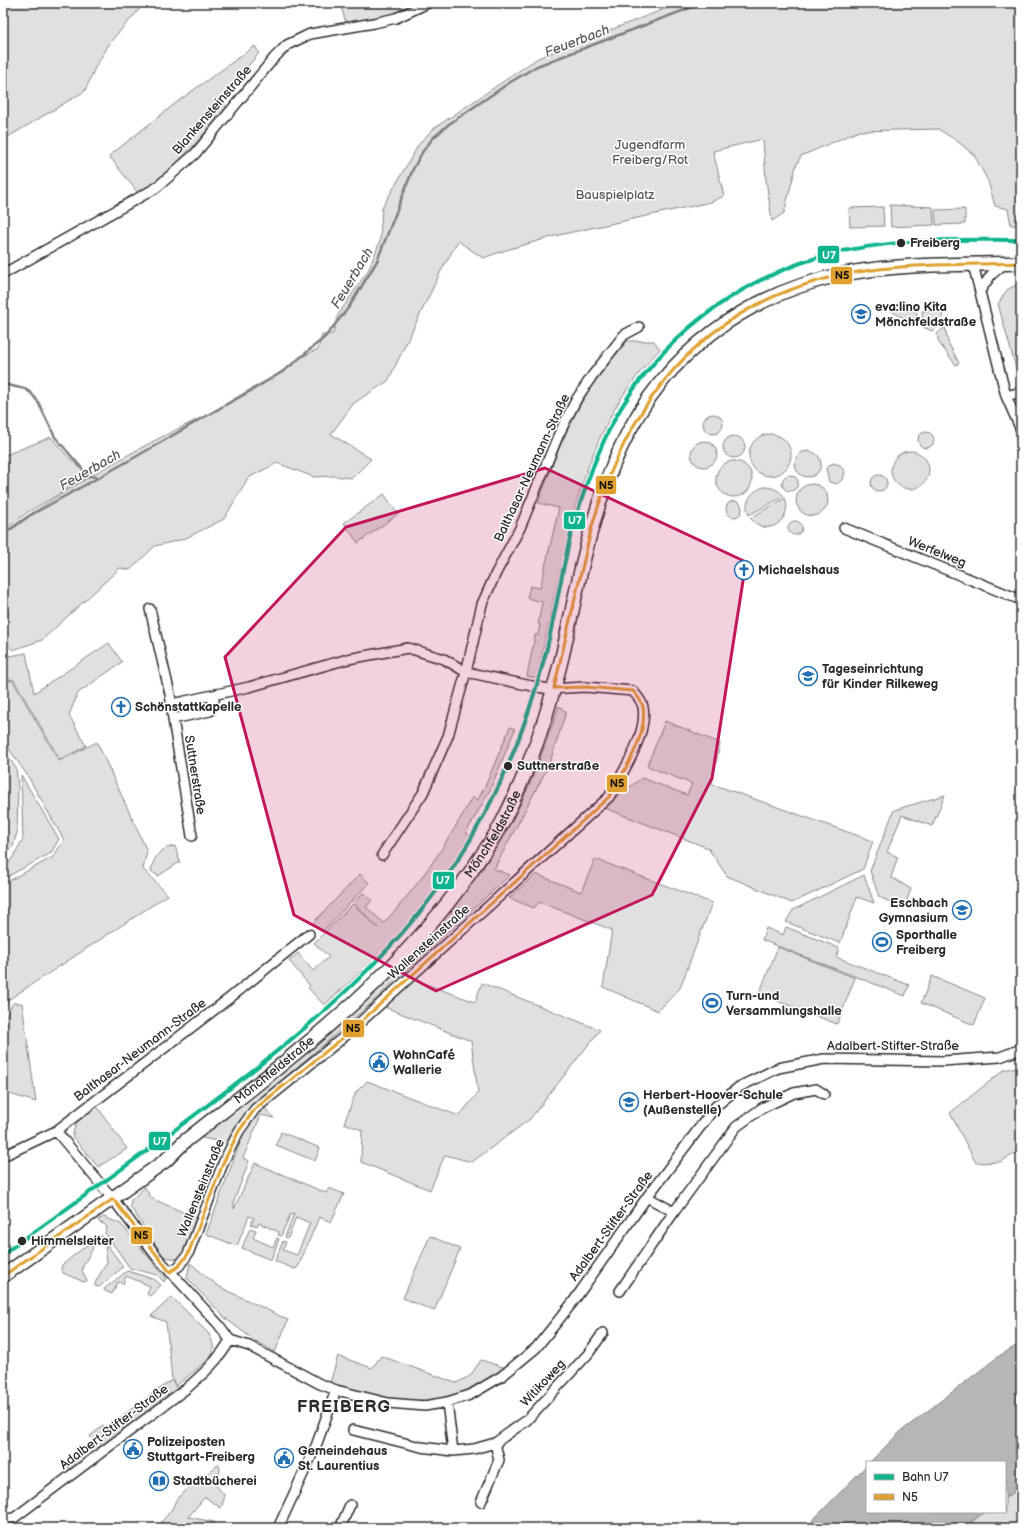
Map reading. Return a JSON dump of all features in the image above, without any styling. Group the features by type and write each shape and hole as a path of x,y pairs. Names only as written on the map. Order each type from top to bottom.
{"main road":[{"name":"Mönchfeldstraße","path":"3,1276 165,1161 184,1142 322,1030 392,967 431,924 460,887 490,843 503,820 524,773 554,688 597,509 613,465 622,444 643,407 669,373 689,352 725,322 771,297 812,282 838,275 872,270 973,264 1021,263"}],"street":[{"name":"Blankensteinstraße","path":"3,274 156,188 195,154 274,58 287,45 310,34 374,24 396,18 428,3"},
{"path":"980,291 991,275 1005,263"},
{"path":"973,264 1006,396 1021,430"},
{"name":"Balthasar-Neumann-Straße","path":"382,854 423,793 448,736 466,672 482,604 496,572 520,528 558,436 576,400 592,376 624,335 639,327"},
{"path":"1006,396 1021,392"},
{"name":"Werfelweg","path":"844,528 1021,600"},
{"name":"Suttnerstraße","path":"150,609 172,704 173,719 192,836"},
{"path":"172,704 249,687 348,659 408,648 444,659 466,672 532,686 554,688"},
{"name":"Wallensteinstraße","path":"170,1272 179,1266 188,1254 224,1161 239,1131 255,1109 345,1036 609,797 628,764 644,724 642,705 633,691 586,687 554,688"},
{"name":"Suttnerstraße","path":"173,719 210,711 216,694"},
{"name":"Balthasar-Neumann-Straße","path":"56,1131 231,997 309,934"},
{"name":"Adalbert-Stifter-Straße","path":"3,1517 5,1519 14,1518 187,1388 218,1360 230,1340 249,1346 320,1384 336,1390 388,1403 425,1406 447,1402 470,1395 502,1376 536,1348 573,1302 647,1197 716,1106 739,1087 778,1068 824,1059 943,1061 1000,1057 1021,1049"},
{"path":"620,1291 674,1212 736,1127 762,1108 794,1093 816,1089 824,1094"},
{"path":"3,1156 56,1131 113,1198 157,1257 219,1325 230,1340"},
{"path":"647,1197 674,1212"},
{"name":"Witikoweg","path":"353,1430 421,1447 453,1451 474,1449 494,1443 527,1420 588,1354 603,1333"},
{"path":"278,1528 316,1446 336,1390"},
{"path":"447,1402 453,1451"},
{"path":"481,1502 499,1460 494,1443"},
{"path":"340,1528 350,1505"}],"highlighted area":[{"path":"545,468 746,562 712,778 652,895 436,991 294,915 225,657 346,527"}],"green space":[{"path":"3,3 145,3 111,41 95,68 85,91 3,140"},
{"path":"340,3 417,3 392,14 346,23"},
{"path":"680,3 1021,3 1021,226 1011,225 1008,209 995,206 988,181 974,155 957,141 938,129 859,131 801,156 796,166 784,213 772,221 766,180 763,141 759,140 713,151 724,196 711,202 559,235 483,258 458,241 441,271 388,381 354,403 331,434 371,459 352,478 334,476 314,477 277,463 248,478 224,519 184,539 155,546 130,570 120,568 42,640 13,650 3,641 3,630 9,613 3,606 3,533 69,489 103,469 151,442 240,398 262,385 293,363 318,349 322,335 333,334 338,315 369,269 380,241 382,208 419,144 433,129 538,58"},
{"path":"255,46 259,53 220,100 227,107 175,165 138,193 109,156 181,99"},
{"path":"890,205 933,207 934,225 891,227"},
{"path":"883,207 884,226 850,227 849,208"},
{"path":"965,209 965,224 936,225 935,210"},
{"path":"1021,282 1020,383 998,304 1007,290"},
{"path":"891,308 917,311 917,323 905,319 890,310"},
{"path":"941,309 944,322 932,331 923,327 922,311"},
{"path":"945,327 948,342 959,363 956,365 939,343 937,334"},
{"path":"627,341 654,341 660,349 624,393 598,441 575,507 566,541 536,678 527,676 535,635 538,635 540,625 538,624 542,602 527,598 530,586 540,588 559,508 538,503 575,414 597,378"},
{"path":"713,414 720,417 723,424 720,431 713,434 706,431 703,424 706,417"},
{"path":"926,432 933,437 934,440 929,447 926,448 919,443 918,440 923,433"},
{"path":"766,434 774,434 785,440 791,451 791,459 785,470 774,476 766,476 755,470 749,459 749,451 755,440"},
{"path":"734,436 742,439 745,447 742,455 734,458 726,455 723,447 726,439"},
{"path":"51,437 74,463 91,475 28,512 3,531 3,456"},
{"path":"704,441 713,445 717,454 713,463 704,467 695,463 691,454 695,445"},
{"path":"808,451 817,455 821,464 817,473 808,477 799,473 795,464 799,455"},
{"path":"910,451 923,457 929,470 923,483 910,489 897,483 891,470 897,457"},
{"path":"734,461 744,464 749,469 752,479 749,489 744,494 734,497 724,494 719,489 716,479 719,469 724,464"},
{"path":"833,463 840,465 845,472 843,479 837,484 829,482 826,468"},
{"path":"787,475 793,475 798,480 796,489 793,491 787,491 782,486 782,480"},
{"path":"879,475 885,477 887,483 885,489 879,491 873,489 871,483 873,477"},
{"path":"809,484 815,484 825,491 828,500 827,506 821,513 815,516 809,516 799,509 796,503 796,497 803,487"},
{"path":"763,487 774,489 784,496 749,515 747,506 749,498"},
{"path":"384,494 398,514 358,543 344,523"},
{"path":"785,498 785,515 779,523 774,526 763,527 750,518"},
{"path":"734,501 740,503 742,509 740,515 734,517 728,515 726,509 728,503"},
{"path":"792,521 798,521 802,525 802,531 798,535 792,535 788,531 788,525"},
{"path":"109,643 122,662 78,693 69,715 86,746 60,760 14,680 3,678 3,652 5,657 26,653 34,693"},
{"path":"3,679 13,681 59,761 97,742 147,851 143,869 168,895 8,1000 3,1015 3,884 53,857 64,840 27,775 3,740"},
{"path":"559,706 566,712 549,765 494,869 510,875 367,1007 252,1106 237,1124 226,1143 198,1137 416,950 446,916 489,859 513,819 533,776"},
{"path":"665,721 720,743 712,784 873,841 863,869 792,903 727,876 708,848 602,807 642,778 687,795 692,784 647,766"},
{"path":"510,727 515,729 490,790 466,833 471,836 456,860 440,883 385,947 366,967 324,1005 308,988 310,986 289,961 298,953 313,971 329,957 314,943 353,904 378,928 354,903 363,893 372,900 366,907 384,923 421,879 453,831 472,797 478,800"},
{"path":"3,749 16,768 18,787 17,833 13,846 3,857"},
{"path":"21,775 59,839 51,853 3,879 3,868 10,862 23,839"},
{"path":"945,795 932,826 902,815 887,852 898,857 891,877 911,889 904,908 879,897 870,871 894,810"},
{"path":"175,846 180,862 158,876 151,871 158,854 165,849"},
{"path":"595,859 712,903 680,988 658,1011 603,987 612,930 539,902 534,908 509,898 536,874 581,892"},
{"path":"360,874 369,883 322,932 313,923"},
{"path":"864,875 874,903 857,897 840,943 786,922 793,910"},
{"path":"786,927 839,948 836,957 909,985 905,996 762,940 766,928 783,935"},
{"path":"778,947 855,978 837,1024 759,994"},
{"path":"932,976 985,998 974,1025 921,1003"},
{"path":"412,979 475,1002 482,983 600,1030 530,1119 472,1162 445,1155 430,1190 361,1162 362,1130 344,1123 356,1092 367,1081 459,1116 478,1093 471,1041 382,1006"},
{"path":"13,1003 22,1003 36,1102 3,1092 3,1021"},
{"path":"1021,1066 1021,1150 1000,1162 976,1163 950,1113 1004,1070"},
{"path":"94,1102 127,1149 98,1167 72,1136 79,1115"},
{"path":"264,1107 274,1118 261,1115 243,1158 249,1161 234,1201 234,1209 255,1163 326,1193 329,1188 344,1194 331,1222 319,1217 299,1265 294,1269 275,1261 283,1241 286,1242 283,1250 297,1255 310,1223 296,1217 288,1238 285,1237 294,1213 290,1215 281,1236 278,1235 279,1232 259,1223 257,1226 251,1224 254,1218 249,1216 237,1246 206,1234 244,1132"},
{"path":"281,1132 320,1148 315,1161 276,1145"},
{"path":"145,1187 151,1198 196,1218 183,1254 178,1259 164,1257 130,1206 131,1200"},
{"path":"104,1217 121,1224 166,1278 164,1282 157,1275 130,1268 105,1233 107,1227 98,1220"},
{"path":"250,1228 256,1230 253,1238 273,1247 277,1238 279,1239 271,1260 242,1248"},
{"path":"97,1236 102,1236 105,1241 104,1243 97,1245 93,1239"},
{"path":"430,1236 460,1249 434,1311 403,1298"},
{"path":"87,1245 91,1245 93,1248 83,1266 82,1271 87,1281 84,1282 63,1273 61,1269 62,1265"},
{"path":"105,1246 108,1246 122,1265 122,1268 99,1287 95,1286 95,1283 107,1262"},
{"path":"190,1263 218,1286 288,1320 275,1352 254,1340 226,1319 187,1278"},
{"path":"127,1271 154,1279 161,1285 150,1296 147,1294 150,1286 126,1276 123,1284 118,1282 112,1294 105,1291 104,1289"},
{"path":"172,1297 209,1334 213,1347 213,1352 210,1358 176,1386 172,1379 166,1322 151,1316"},
{"path":"338,1356 372,1368 381,1356 456,1383 470,1376 481,1360 506,1368 480,1384 463,1392 428,1400 396,1399 330,1383"},
{"path":"172,1380 177,1389 70,1469 67,1466 95,1444 90,1436 103,1426 106,1427"},
{"path":"219,1464 220,1471 215,1484 225,1496 221,1508 205,1497 188,1517 214,1522 212,1528 157,1528 172,1509 177,1498"},
{"path":"1021,1487 1021,1528 964,1528 983,1513 1006,1513 1006,1497"}],"shaded area":[{"path":"1021,1343 1021,1487 1006,1497 1006,1461 871,1461 899,1433 999,1356"},
{"path":"866,1466 866,1513 983,1513 964,1528 805,1528"}],"waterway":[{"name":"Feuerbach","path":"3,535 29,516 132,459 284,371 325,337 349,307 377,261 413,169 423,151 433,138 449,124 509,83 537,66 703,3"},
{"path":"3,384 25,389 31,393 38,402 55,437 85,472 91,476 99,478"}],"rail line":[{"name":"U7","path":"3,1254 154,1145 239,1081 307,1026 371,967 401,935 454,866 470,841 497,790 530,708 546,652 570,538 585,488 597,455 621,408 641,379 663,353 689,328 716,307 745,288 776,273 809,260 843,251 887,244 954,240 1021,240"}],"transit line":[{"name":"N5","path":"3,1276 113,1199 170,1272 179,1266 188,1254 224,1161 239,1131 255,1109 345,1036 609,797 627,766 638,742 644,718 642,703 633,691 585,687 554,688 591,530 607,481 628,437 652,396 682,361 716,330 756,305 801,286 852,273 873,270 936,265 1021,263"}],"place":[{"name":"Freiberg","path":"901,243"},
{"name":"eva:lino Kita Mönchfeldstraße","path":"861,314"},
{"name":"Michaelshaus","path":"744,570"},
{"name":"Tageseinrichtung für Kinder Rilkeweg","path":"808,676"},
{"name":"Schönstattkapelle","path":"121,707"},
{"name":"Suttnerstraße","path":"508,766"},
{"name":"Eschbach Gymnasium","path":"962,910"},
{"name":"Sporthalle Freiberg","path":"882,942"},
{"name":"Turn-und Versammlungshalle","path":"712,1003"},
{"name":"WohnCafé Wallerie","path":"379,1062"},
{"name":"Herbert-Hoover-Schule (Außenstelle)","path":"629,1102"},
{"name":"Himmelsleiter","path":"22,1241"},
{"name":"Polizeiposten Stuttgart-Freiberg","path":"133,1449"},
{"name":"Gemeindehaus St. Laurentius","path":"284,1458"},
{"name":"Stadtbücherei","path":"159,1481"}],"district":[{"name":"FREIBERG","path":"344,1407"}],"park label":[{"name":"Jugendfarm Freiberg/Rot","path":"650,152"},
{"name":"Bauspielplatz","path":"615,195"}]}
